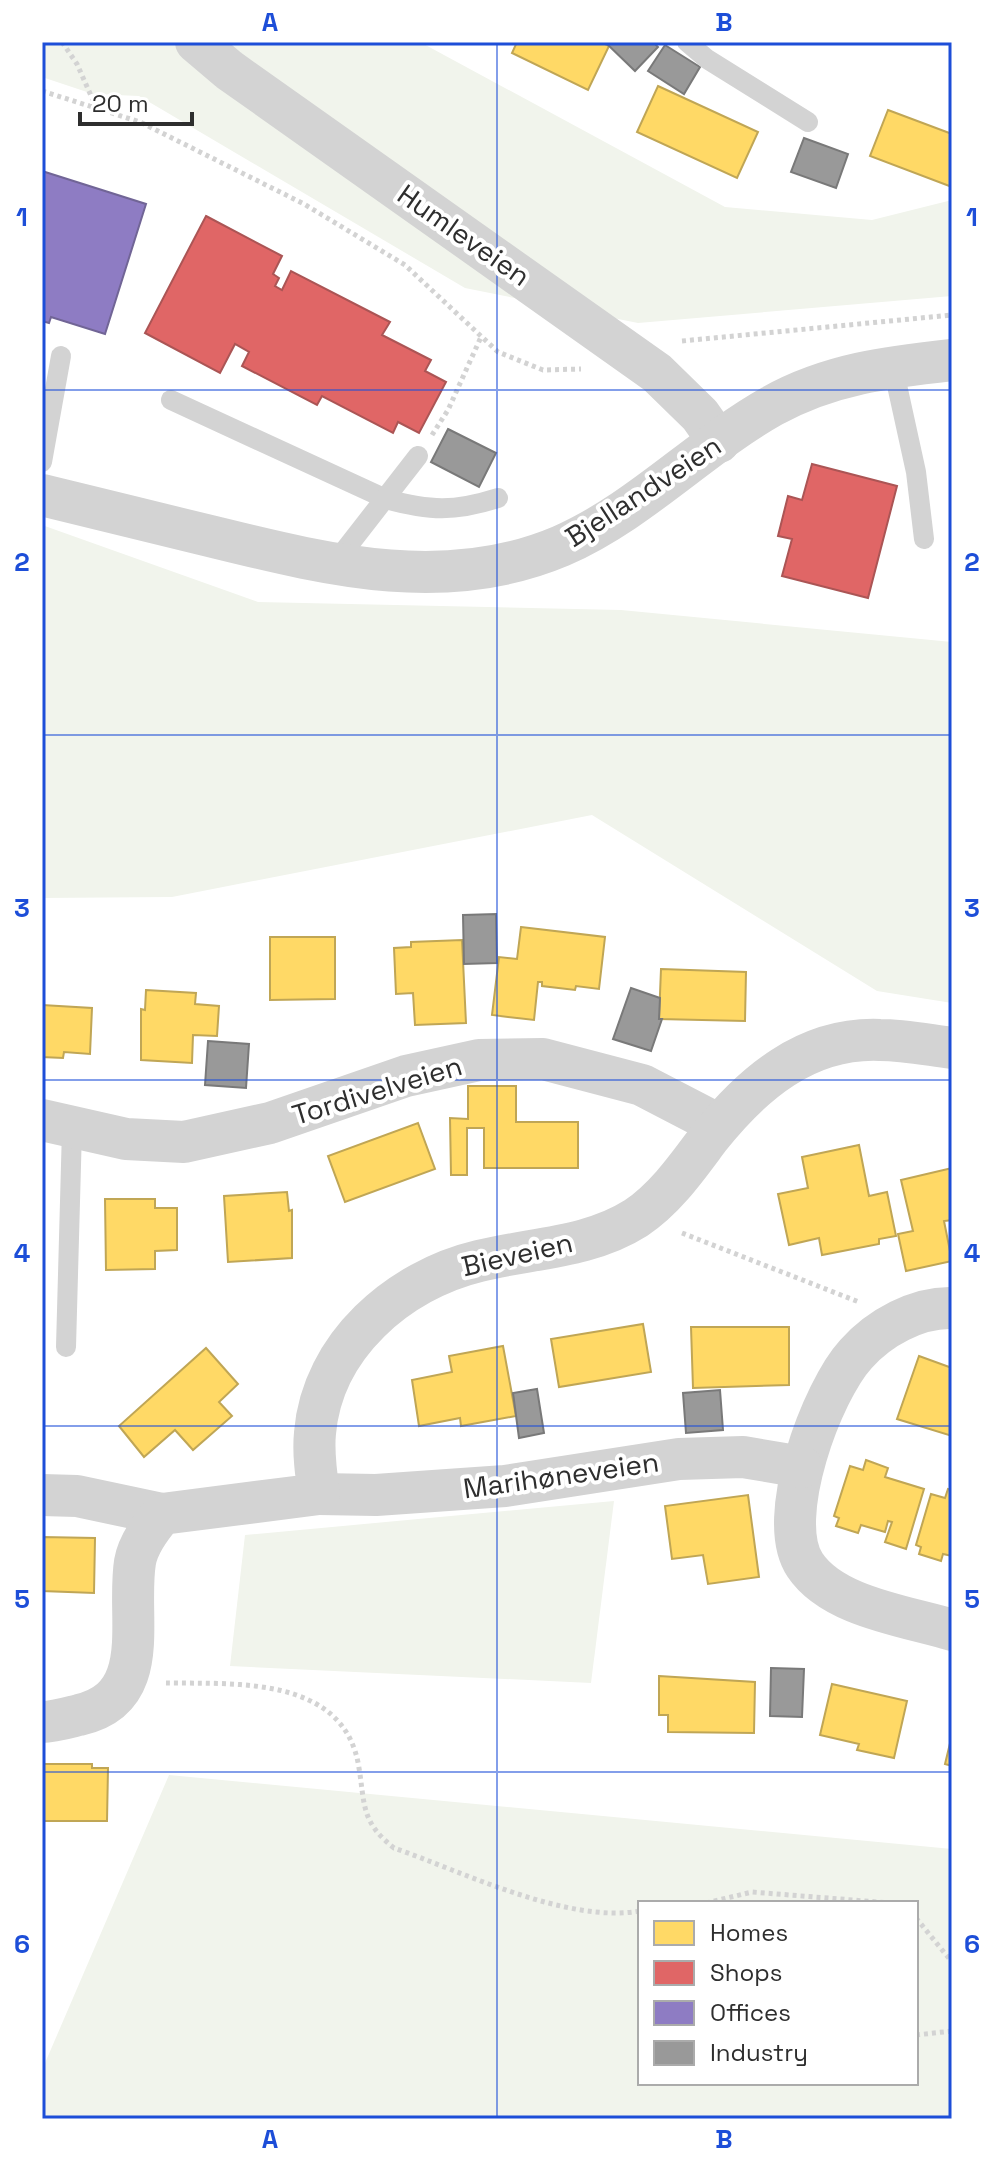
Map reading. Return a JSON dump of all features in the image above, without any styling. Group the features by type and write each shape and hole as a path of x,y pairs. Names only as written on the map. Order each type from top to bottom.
{"street":[{"name":"Humleveien","path":"196,42 229,70 657,373 700,415 719,442"},
{"name":"Bjellandveien","path":"42,495 334,564 370,571 442,573 515,561 562,545 632,505 772,406 807,389 846,374 952,360"},
{"name":"Bieveien","path":"319,1494 315,1431 324,1397 357,1336 380,1310 402,1292 452,1268 561,1247 639,1216 674,1183 719,1125 773,1071 809,1054 850,1042 879,1040 952,1048"},
{"name":"Tordivelveien","path":"57,1124 126,1139 197,1140 270,1123 406,1076 479,1060 543,1059 642,1085 719,1125"},
{"path":"952,1308 940,1307 883,1329 854,1355 828,1401 802,1467 795,1518 803,1563 824,1585 855,1601 952,1630"},
{"name":"Marihøneveien","path":"319,1494 376,1495 505,1486 679,1459 743,1457 802,1467"},
{"path":"42,1495 77,1496 162,1514 319,1494"},
{"path":"42,1722 96,1711 108,1704 125,1682 133,1656 135,1560 147,1532 162,1514"}],"lane":[{"path":"687,42 808,122"},
{"path":"42,462 61,356"},
{"path":"893,367 916,472 924,539"},
{"path":"171,400 386,499 422,509 462,509 498,498"},
{"path":"334,564 418,456"},
{"name":"Tordivelveien","path":"57,1124 66,1347"}],"path":[{"path":"42,91 96,108 77,64 62,42"},
{"path":"418,456 448,410 481,337"},
{"path":"639,1216 863,1303 883,1329"},
{"path":"125,1682 268,1685 300,1694 349,1735 359,1764 364,1813 377,1835 394,1848 552,1904 585,1912 621,1914 638,1911"},
{"path":"714,1901 752,1892 865,1901"},
{"path":"918,1920 952,1962"},
{"path":"918,2035 952,2031"}],"shaded area":[{"path":"42,42 420,42 725,207 872,220 952,200 952,296 638,323 465,288 139,96 93,94 42,77"},
{"path":"42,525 258,602 621,610 952,642 952,1003 877,991 592,815 172,897 42,898"},
{"path":"614,1501 591,1683 230,1666 245,1535"},
{"path":"169,1775 952,1849 952,2119 42,2119 42,2070"}],"building: Homes":[{"path":"517,42 601,42 609,46 588,90 512,53"},
{"path":"658,86 758,132 737,178 637,132"},
{"path":"888,110 952,134 952,187 870,156"},
{"path":"521,927 605,937 599,989 576,986 575,990 542,986 542,982 538,982 534,1020 492,1015 499,957 517,959"},
{"path":"270,937 335,937 335,999 270,1000"},
{"path":"462,940 466,1023 415,1025 413,993 396,994 394,948 411,947 411,942"},
{"path":"661,969 746,972 745,1021 659,1019"},
{"path":"146,990 196,993 195,1004 219,1006 217,1036 193,1035 192,1063 141,1060 141,1009 145,1010"},
{"path":"42,1005 92,1008 90,1054 64,1052 63,1058 42,1057"},
{"path":"468,1086 516,1086 516,1122 578,1122 578,1168 484,1168 484,1128 467,1128 467,1175 451,1175 450,1118 468,1119"},
{"path":"418,1123 435,1169 345,1202 328,1156"},
{"path":"859,1145 869,1196 887,1192 896,1236 879,1239 879,1244 822,1255 819,1238 789,1245 778,1194 808,1188 802,1157"},
{"path":"952,1168 952,1220 944,1221 952,1261 906,1271 898,1234 913,1231 901,1180"},
{"path":"287,1192 289,1211 292,1210 292,1258 228,1262 224,1196"},
{"path":"105,1199 155,1199 155,1208 177,1208 177,1250 155,1251 155,1269 106,1270"},
{"path":"643,1324 651,1372 559,1387 551,1339"},
{"path":"691,1327 789,1327 789,1385 693,1388"},
{"path":"503,1346 516,1416 461,1426 460,1418 419,1426 412,1380 452,1372 449,1356"},
{"path":"206,1348 238,1384 219,1402 232,1416 193,1450 175,1430 144,1457 119,1426"},
{"path":"919,1356 952,1368 952,1436 897,1419"},
{"path":"866,1460 888,1468 885,1477 924,1489 906,1549 885,1542 892,1522 888,1521 885,1532 861,1525 858,1533 836,1526 839,1518 834,1516 850,1466 863,1470"},
{"path":"948,1489 952,1490 952,1556 943,1554 941,1561 919,1554 921,1547 916,1545 931,1494 945,1498"},
{"path":"748,1495 759,1577 708,1584 703,1555 672,1559 665,1506"},
{"path":"42,1537 95,1538 94,1593 42,1591"},
{"path":"659,1676 755,1682 754,1733 668,1732 668,1715 659,1715"},
{"path":"832,1684 907,1701 894,1758 857,1750 859,1744 820,1735"},
{"path":"952,1735 952,1766 945,1764"},
{"path":"42,1764 92,1764 92,1768 108,1768 107,1821 42,1821"}],"building: Shops":[{"path":"206,216 282,256 273,274 279,278 275,286 282,290 291,271 390,322 382,335 431,360 425,371 446,382 419,433 398,422 393,433 322,396 317,405 242,366 249,352 235,344 220,373 145,333"},
{"path":"812,464 897,486 868,598 782,576 792,539 778,536 788,496 802,500"}],"building: Offices":[{"path":"42,171 146,204 105,334 51,317 49,323 42,321"}],"building: Industry":[{"path":"605,42 653,42 658,47 635,71"},
{"path":"665,45 700,67 684,94 648,71"},
{"path":"804,138 848,154 836,188 791,172"},
{"path":"448,429 496,453 479,487 431,462"},
{"path":"496,914 497,963 464,964 463,915"},
{"path":"631,988 660,998 659,1019 662,1019 651,1051 613,1039"},
{"path":"208,1041 249,1044 246,1088 205,1085"},
{"path":"537,1389 544,1433 519,1438 513,1393"},
{"path":"720,1390 723,1430 686,1433 683,1393"},
{"path":"771,1668 804,1669 802,1717 770,1716"}]}
